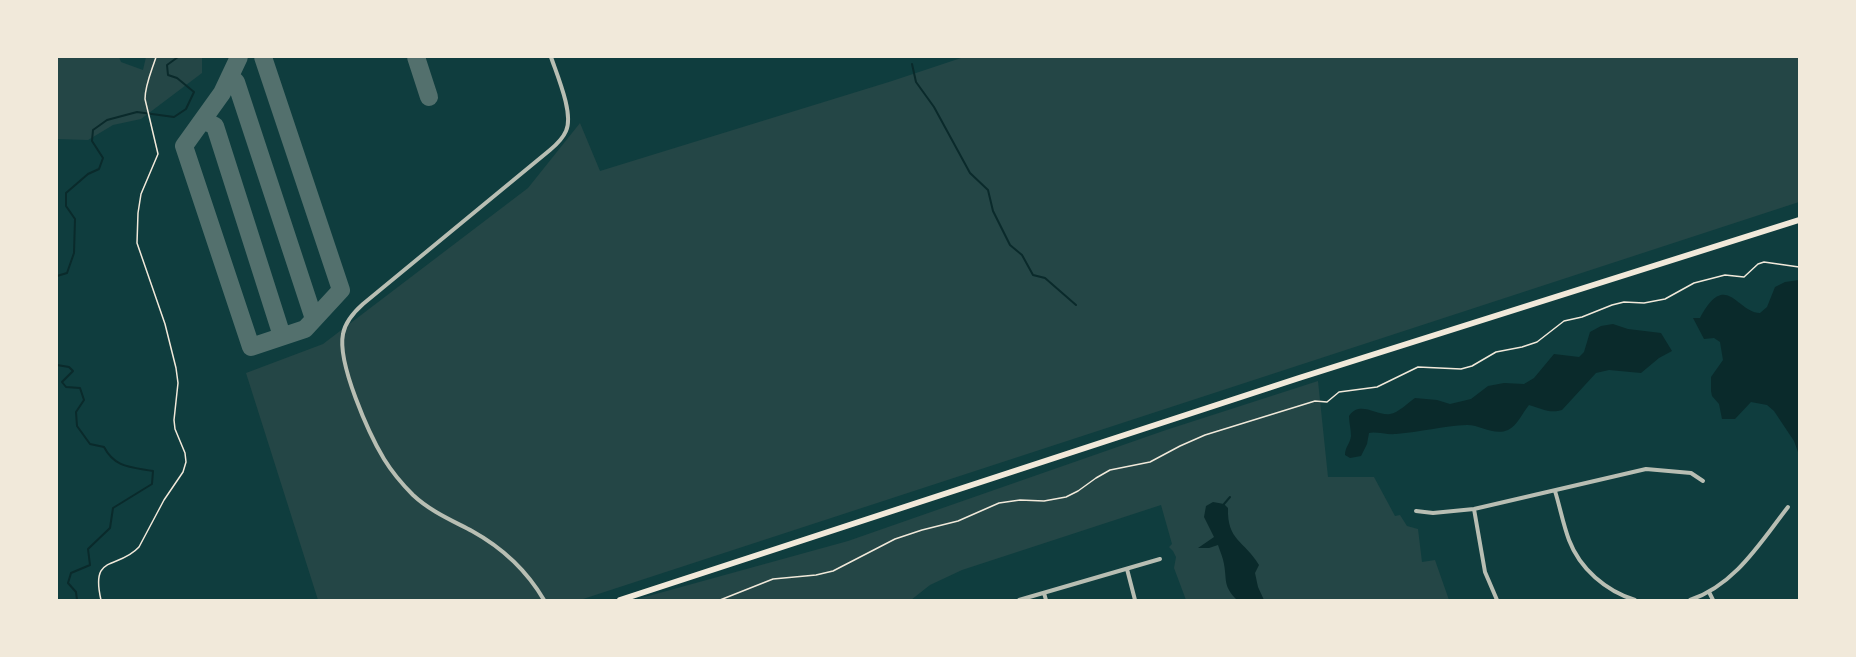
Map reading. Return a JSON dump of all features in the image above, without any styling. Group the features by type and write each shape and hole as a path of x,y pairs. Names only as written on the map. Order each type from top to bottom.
{"main road":[{"path":"620,600 1299,378 1799,219"}],"street":[{"path":"544,600 509,557 487,540 447,519 425,504 393,473 379,450 358,403 345,362 342,335 348,320 363,304 550,150 566,132 568,113 551,57"},
{"path":"1416,511 1433,513 1474,509 1646,469 1691,473 1703,481"},
{"path":"1555,491 1568,538 1583,565 1600,582 1635,600"},
{"path":"1690,600 1709,592 1737,572 1788,507"},
{"path":"1474,509 1484,570 1497,600"},
{"path":"1019,600 1161,559"},
{"path":"1127,569 1135,600"},
{"path":"1709,592 1713,600"},
{"path":"1044,593 1046,600"}],"path":[{"path":"101,600 100,571 107,565 134,553 139,547 155,516 183,472 186,462 174,424 178,383 176,368 165,324 137,243 141,194 158,154 145,90 150,82 156,57"},
{"path":"720,600 773,579 833,571 895,539 958,521 999,503 1020,500 1054,500 1066,497 1110,470 1150,462 1195,439 1267,415 1315,401 1327,402 1339,392 1377,387 1418,367 1461,369 1472,366 1496,352 1531,345 1564,321 1582,317 1612,305 1665,299 1694,283 1725,275 1744,277 1758,264 1764,262 1799,267"}],"shaded area":[{"path":"57,57 119,57 121,62 143,70 146,57 202,57 202,73 141,119 113,125 88,140 57,139"},
{"path":"964,57 1799,57 1799,202 580,600 318,600 246,373 323,344 528,188 580,123 600,171"},
{"path":"1799,280 1799,465 1794,441 1774,411 1767,405 1751,402 1735,419 1722,419 1719,404 1711,391 1711,377 1723,360 1720,342 1714,338 1704,339 1693,318 1700,318 1709,304 1717,297 1724,295 1760,313 1767,307 1775,287 1785,282"},
{"path":"1613,324 1628,329 1661,333 1672,351 1659,358 1641,373 1609,370 1596,373 1562,410 1549,411 1529,405 1517,422 1503,432 1467,425 1396,434 1369,433 1361,456 1350,458 1345,455 1351,436 1349,416 1353,411 1363,409 1390,414 1400,410 1415,398 1450,404 1471,399 1488,386 1504,383 1524,384 1534,378 1554,354 1579,357 1584,352 1590,332 1601,326"},
{"path":"1318,381 1328,477 1374,477 1395,516 1400,515 1407,526 1418,529 1422,562 1435,560 1449,600 1186,600 1174,568 1176,557 1169,547 1172,544 1161,505 962,570 930,585 911,600 634,600 848,541 1166,430"},
{"path":"1213,502 1224,504 1228,508 1228,519 1233,534 1259,565 1255,573 1264,600 1237,600 1228,587 1224,562 1218,545 1198,548 1214,537 1204,517 1206,506"}],"waterway":[{"path":"57,276 67,273 74,253 75,219 66,206 66,193 88,174 99,169 103,158 92,141 93,130 107,120 137,112 174,117 186,109 194,92 177,78 168,75 167,65 178,57"},
{"path":"912,64 916,82 934,107 970,173 988,190 993,211 1010,245 1022,255 1033,275 1045,278 1076,305"},
{"path":"57,365 69,367 73,371 62,382 66,387 80,388 84,400 76,412 77,426 90,444 104,447 108,454 119,463 153,471 152,484 113,508 110,528 88,549 90,565 71,573 68,583 76,592 77,600"},
{"path":"1224,504 1230,497"}],"taxiway":[{"path":"239,57 222,93 184,146 251,347 305,329 341,290 263,57"},
{"path":"416,57 429,97"},
{"path":"230,76 236,82 314,319"},
{"path":"203,120 215,126 282,336"}]}
